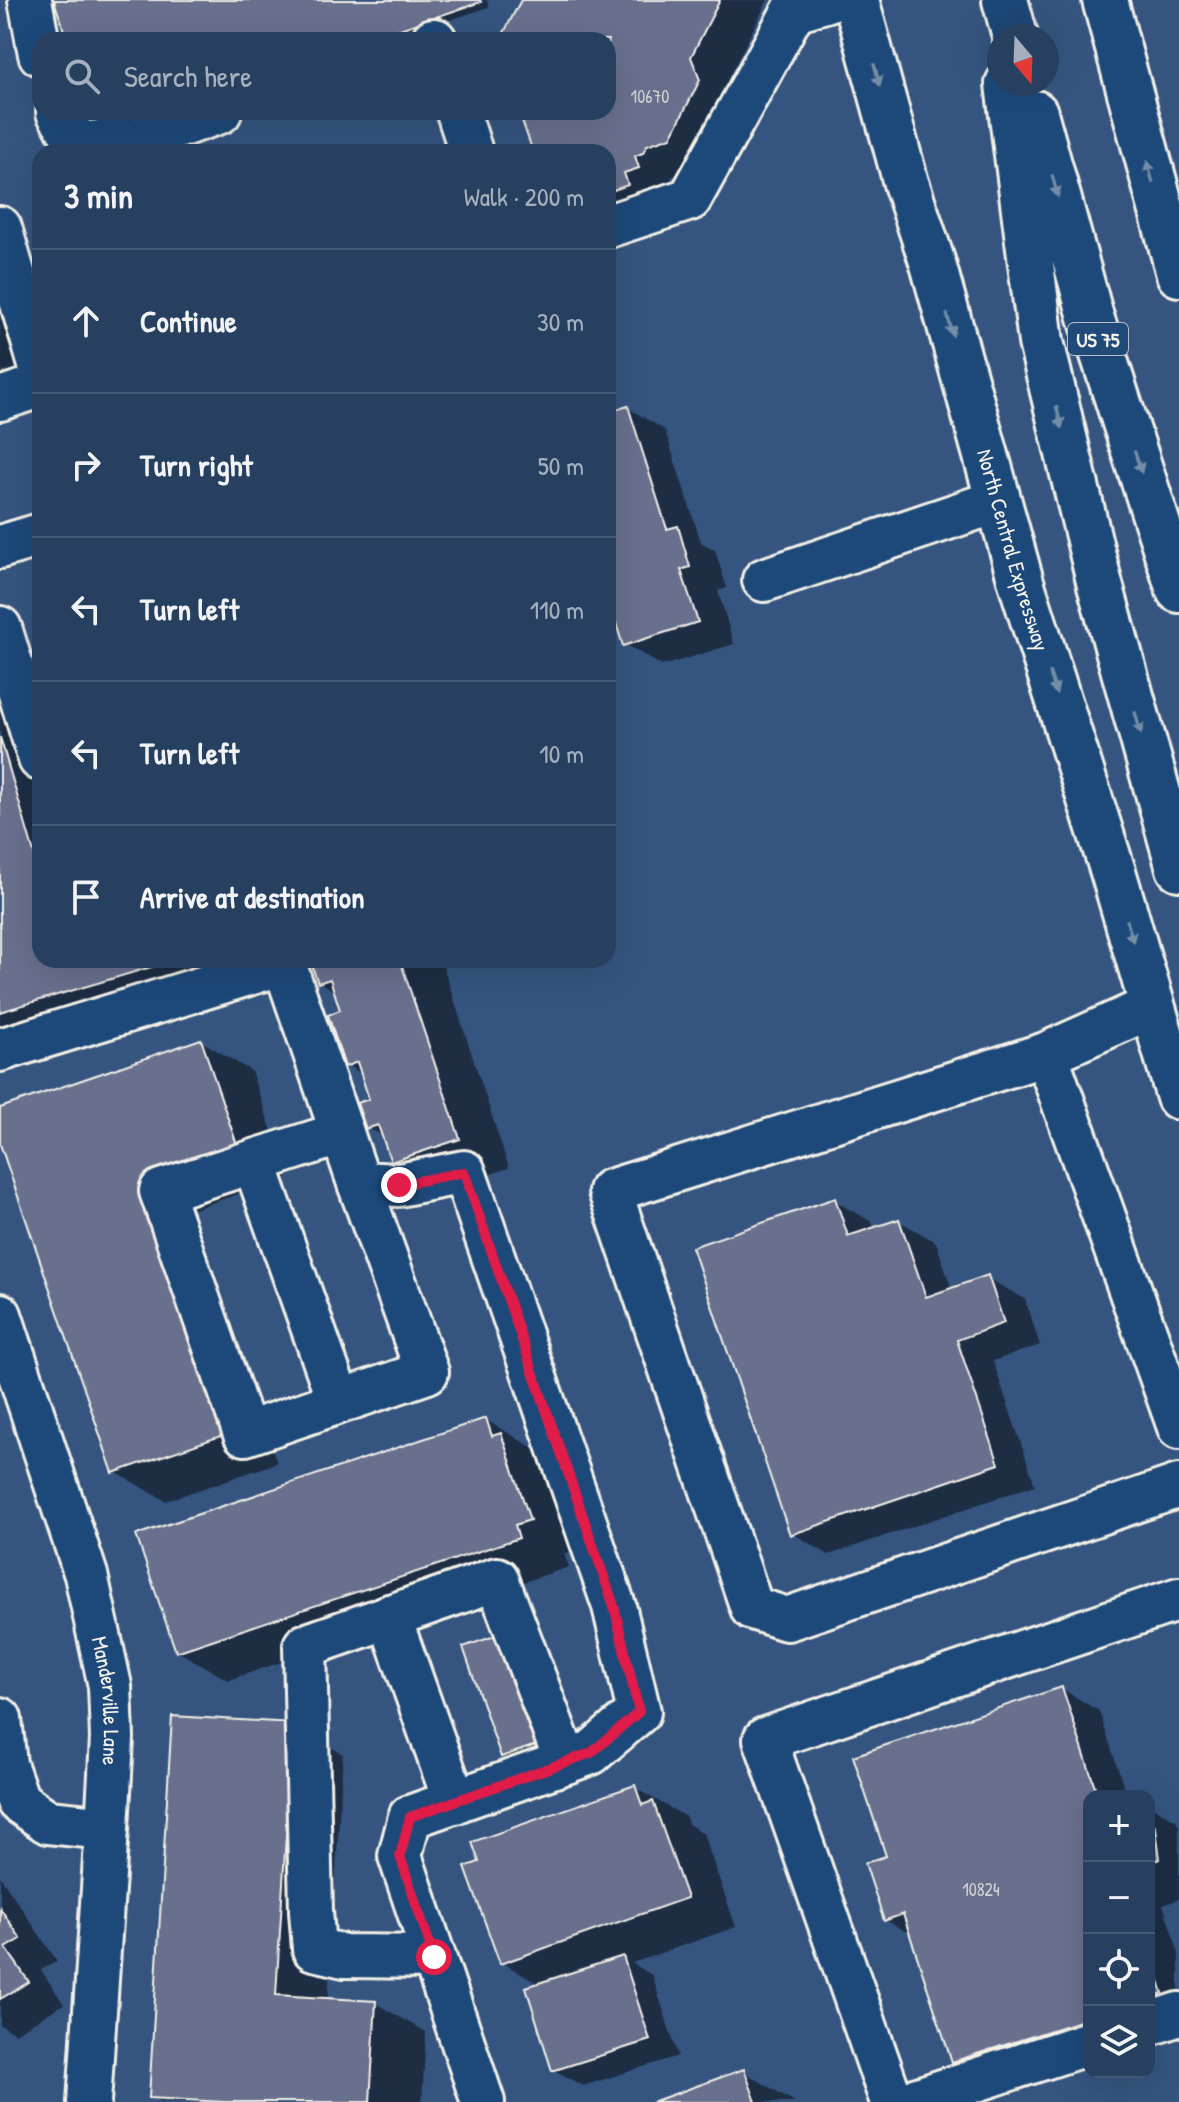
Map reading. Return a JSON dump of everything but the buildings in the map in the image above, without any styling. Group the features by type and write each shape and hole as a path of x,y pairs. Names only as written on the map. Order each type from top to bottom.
{"main road":[{"name":"North Central Expressway","path":"856,0 1021,582 1114,875 1179,1097"},
{"path":"998,0 1001,24"},
{"path":"1005,0 1012,24"},
{"path":"1105,0 1179,274"},
{"path":"1010,96 1041,342 1100,585 1179,868"},
{"name":"US 75","path":"1030,96 1091,317 1179,590"}],"street":[{"path":"30,0 36,32"},
{"path":"616,223 690,199 794,10 811,2"},
{"path":"63,120 78,144 143,138 196,120"},
{"path":"461,120 468,144"},
{"path":"0,228 32,338"},
{"path":"0,399 32,389"},
{"path":"764,580 998,501"},
{"path":"0,547 32,537"},
{"path":"0,628 32,733"},
{"path":"0,1050 217,971 242,968"},
{"path":"286,968 427,1372 245,1434 161,1191 342,1133"},
{"path":"1151,1007 1046,1054 610,1191 752,1608 787,1619 1179,1486"},
{"path":"1046,1054 1179,1427"},
{"path":"254,1162 339,1402"},
{"path":"359,1183 399,1185 464,1172 614,1606 639,1712 591,1753 410,1817 400,1856 483,2102"},
{"name":"Manderville Lane","path":"0,1315 86,1575 110,1686 112,1738 89,2102"},
{"path":"434,1957 344,1956 314,1949 305,1646 497,1579 566,1762"},
{"path":"892,2102 765,1739 1179,1599"},
{"path":"389,1616 455,1802"},
{"path":"0,1719 5,1764 18,1801 48,1822 107,1828"},
{"path":"1155,2022 1179,2014"},
{"path":"909,2102 1083,2045"}],"route":[{"path":"399,1185 464,1172 614,1606 639,1712 591,1753 410,1817 400,1856 434,1957"}]}
